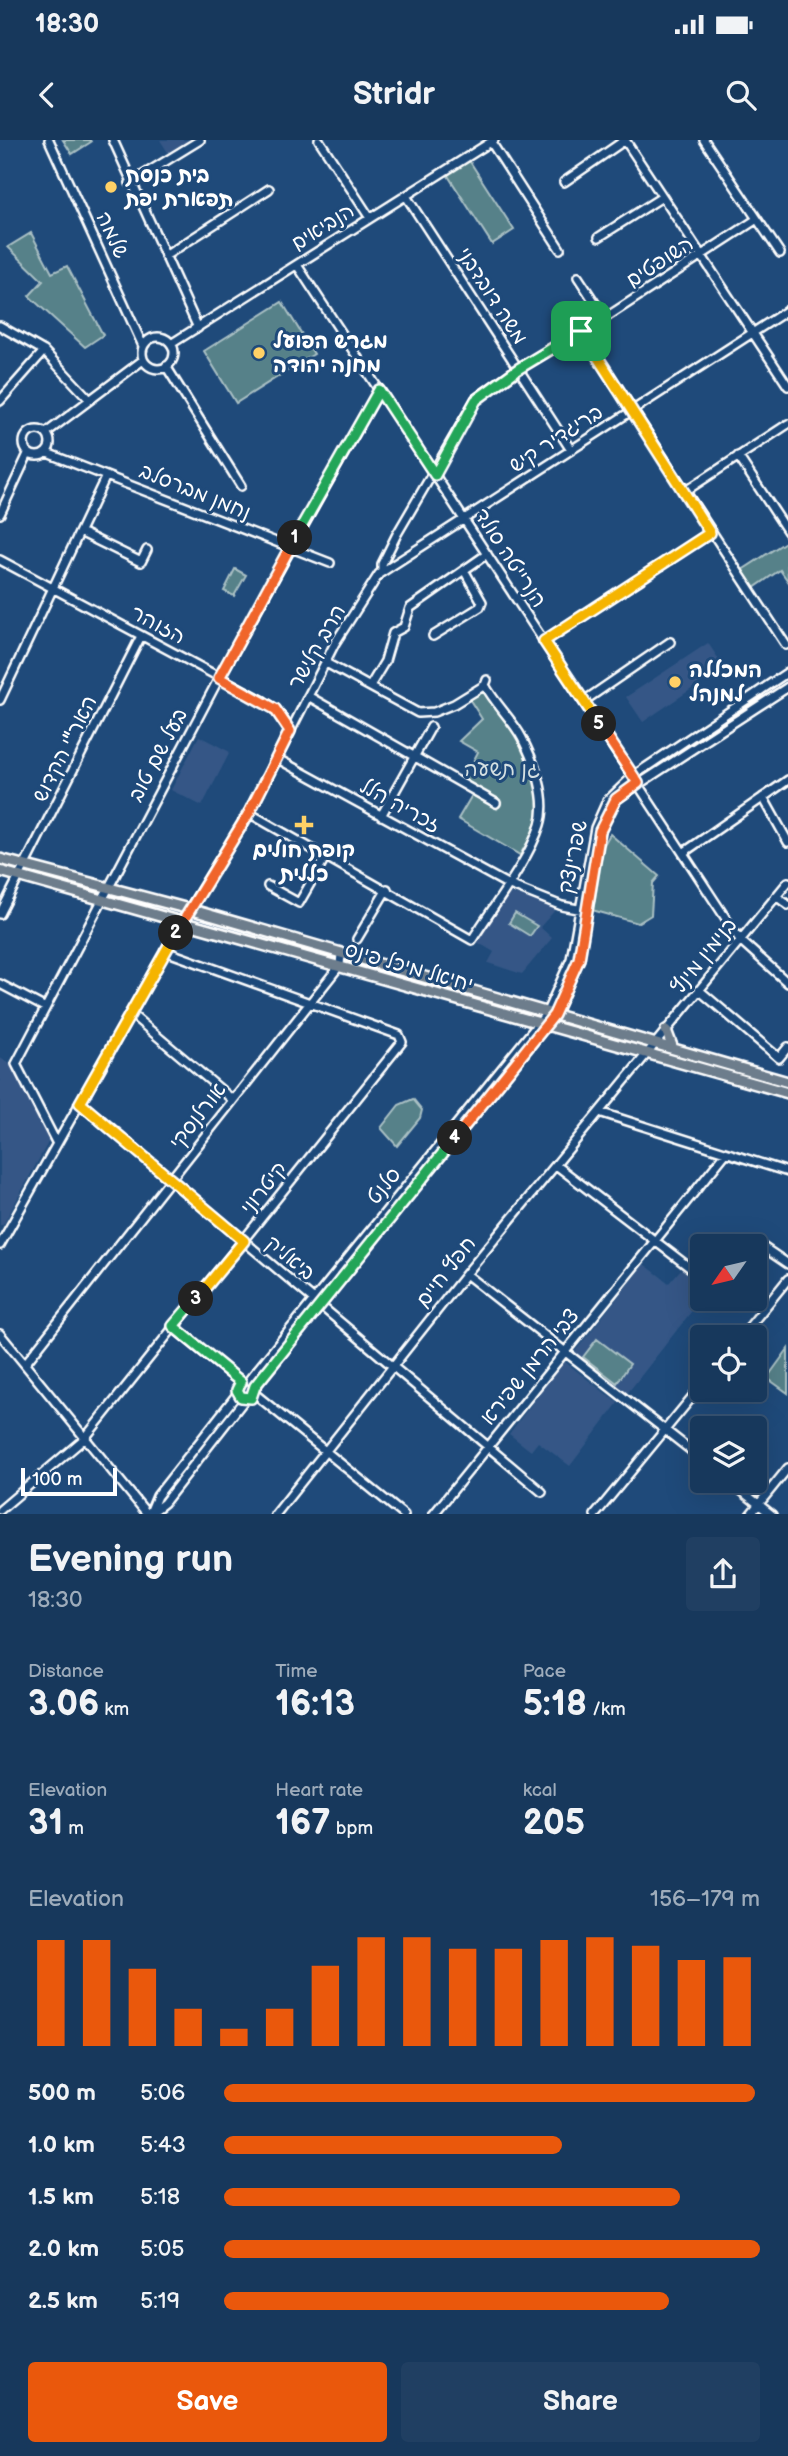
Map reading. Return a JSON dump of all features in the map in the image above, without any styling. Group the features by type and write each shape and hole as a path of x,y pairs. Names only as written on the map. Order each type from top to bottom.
{"main road":[{"name":"יחיאל מיכל פינס","path":"0,859 189,909 788,1082"},
{"name":"יחיאל מיכל פינס","path":"0,871 183,920 788,1093"},
{"path":"666,1030 667,1039 674,1048"}],"street":[{"name":"שלמה","path":"48,140 143,346"},
{"path":"113,140 130,183 198,328"},
{"path":"130,183 200,140"},
{"path":"319,140 370,218"},
{"path":"564,182 625,140 788,386"},
{"path":"704,140 780,253"},
{"path":"492,141 560,249"},
{"name":"הנביאים","path":"172,344 492,141"},
{"path":"165,256 269,189"},
{"name":"משה דובדבני","path":"406,196 571,450"},
{"path":"599,237 663,197"},
{"name":"השופטים","path":"397,534 435,475 476,400 518,369 605,317 757,219"},
{"name":"הנרייטה סולד","path":"297,265 740,940 788,983"},
{"path":"578,277 605,317"},
{"name":"בריגדיר קיש","path":"380,573 788,310"},
{"path":"0,326 44,351 90,400"},
{"path":"581,331 710,533 787,647"},
{"path":"159,337 172,344 173,358 166,366 151,367 143,360 143,346 150,339 159,337"},
{"path":"0,401 44,351"},
{"path":"46,433 143,360"},
{"path":"166,366 241,486"},
{"name":"בעל שם טוב","path":"56,1142 16,1064 289,548 379,390"},
{"path":"684,492 788,424"},
{"path":"0,514 28,454 24,443 27,434 37,430 46,433 51,444 47,453 37,457 28,454"},
{"name":"נחמן מברסלב","path":"47,453 330,563"},
{"path":"738,456 788,532"},
{"path":"0,700 106,476"},
{"path":"80,532 141,562 147,550"},
{"path":"544,641 710,533"},
{"name":"הרב קלישר","path":"0,1245 189,909 249,813 326,663 380,573 397,534"},
{"path":"370,686 385,661 393,633 404,627 410,608 487,554"},
{"name":"הזוהר","path":"0,560 275,709 290,731"},
{"path":"433,636 480,607 482,602 464,570"},
{"name":"האר\"י הקדוש","path":"0,914 141,636"},
{"path":"584,701 670,642"},
{"path":"249,813 387,889 472,940 540,825 542,811 539,776 522,738 486,682 434,712 418,713 326,663"},
{"name":"שפרינצק","path":"550,1014 571,959 600,831 616,799 636,780 788,671"},
{"name":"שפרינצק","path":"636,780 788,687"},
{"path":"308,696 496,803"},
{"path":"381,816 431,727"},
{"name":"זכריה הלל","path":"278,759 507,884 584,910"},
{"path":"683,853 788,780"},
{"path":"764,797 788,842"},
{"path":"268,886 299,903 326,856"},
{"name":"בנימין מינץ","path":"648,1053 788,882"},
{"path":"357,939 387,889"},
{"path":"776,896 788,905"},
{"name":"שפרינצק","path":"550,1014 560,1002 579,959 584,910"},
{"path":"165,951 309,1005"},
{"path":"340,965 341,954"},
{"name":"אורלנסקי","path":"25,1364 340,965"},
{"path":"0,984 44,1007"},
{"path":"699,990 779,1058 788,1047"},
{"path":"560,1002 559,1009 569,1019"},
{"name":"קיטרוני","path":"0,1510 85,1438 402,1042 399,1035 309,1005"},
{"path":"131,1014 233,1100"},
{"name":"סלנט","path":"250,1385 550,1014"},
{"name":"חפץ חיים","path":"275,1514 394,1369 466,1274 648,1053"},
{"name":"ביאליק","path":"80,1103 542,1492"},
{"path":"599,1112 788,1172"},
{"name":"צבי הרמן שפירא","path":"433,1514 726,1153"},
{"path":"556,1164 690,1268"},
{"path":"767,1250 788,1264"},
{"path":"466,1274 690,1450"},
{"path":"751,1325 788,1279"},
{"path":"173,1326 250,1385 325,1451 404,1514"},
{"path":"0,1334 149,1514"},
{"path":"149,1514 157,1496 238,1393 250,1385"},
{"path":"149,1514 164,1503 246,1399 250,1385"},
{"path":"238,1393 246,1399"},
{"path":"595,1514 690,1400"},
{"path":"750,1514 788,1468"},
{"path":"745,1493 772,1514"}],"shaded area":[{"path":"160,140 190,140 169,154"},
{"name":"המכללה למנהל","path":"708,643 724,667 643,722 626,697"},
{"path":"199,736 230,752 202,806 171,790"},
{"path":"508,892 557,908 540,927 552,938 522,974 488,963 494,952 477,942"},
{"path":"0,1058 10,1064 50,1139 3,1225 0,1225"},
{"path":"644,1264 669,1283 682,1268 690,1274 692,1311 626,1395 573,1354"},
{"path":"564,1361 618,1403 570,1466 538,1442 531,1451 509,1434"}],"green space":[{"path":"63,140 90,140 91,142 72,154"},
{"path":"467,157 514,230 492,244 445,171"},
{"path":"31,233 52,273 67,266 103,335 85,347 29,296 43,281 8,247"},
{"name":"מגרש הפועל מחנה יהודה","path":"282,302 314,354 236,403 204,351"},
{"path":"787,541 788,581 780,570 751,590 739,572"},
{"path":"235,569 246,575 234,596 224,591"},
{"name":"גן תשעה","path":"483,688 515,732 533,768 538,786 538,821 520,855 458,819 472,795 497,809 501,803 463,781 478,752 459,741 482,719 468,697"},
{"path":"610,834 659,876 653,883 651,915 638,923 592,910 603,846"},
{"path":"515,913 537,926 530,936 509,923"},
{"path":"413,1099 422,1110 420,1118 397,1146 381,1128 399,1105"},
{"path":"597,1339 630,1364 617,1383 583,1357"},
{"path":"788,1349 788,1393 767,1378"}],"place":[{"name":"בית כנסת תפארת יפת","path":"111,187"},
{"name":"מגרש הפועל מחנה יהודה","path":"259,353"},
{"name":"המכללה למנהל","path":"675,682"},
{"name":"קופת חולים כללית","path":"304,825"}],"route":[{"path":"581,331 710,533 544,641 638,783 616,799 600,831 579,959 554,1015 255,1386 253,1396 243,1398 237,1390 241,1382 173,1326 244,1241 80,1103 189,909 230,847 278,759 290,731 288,724 275,709 219,678 361,418 379,390 435,475 476,400 518,369 581,331"}]}
